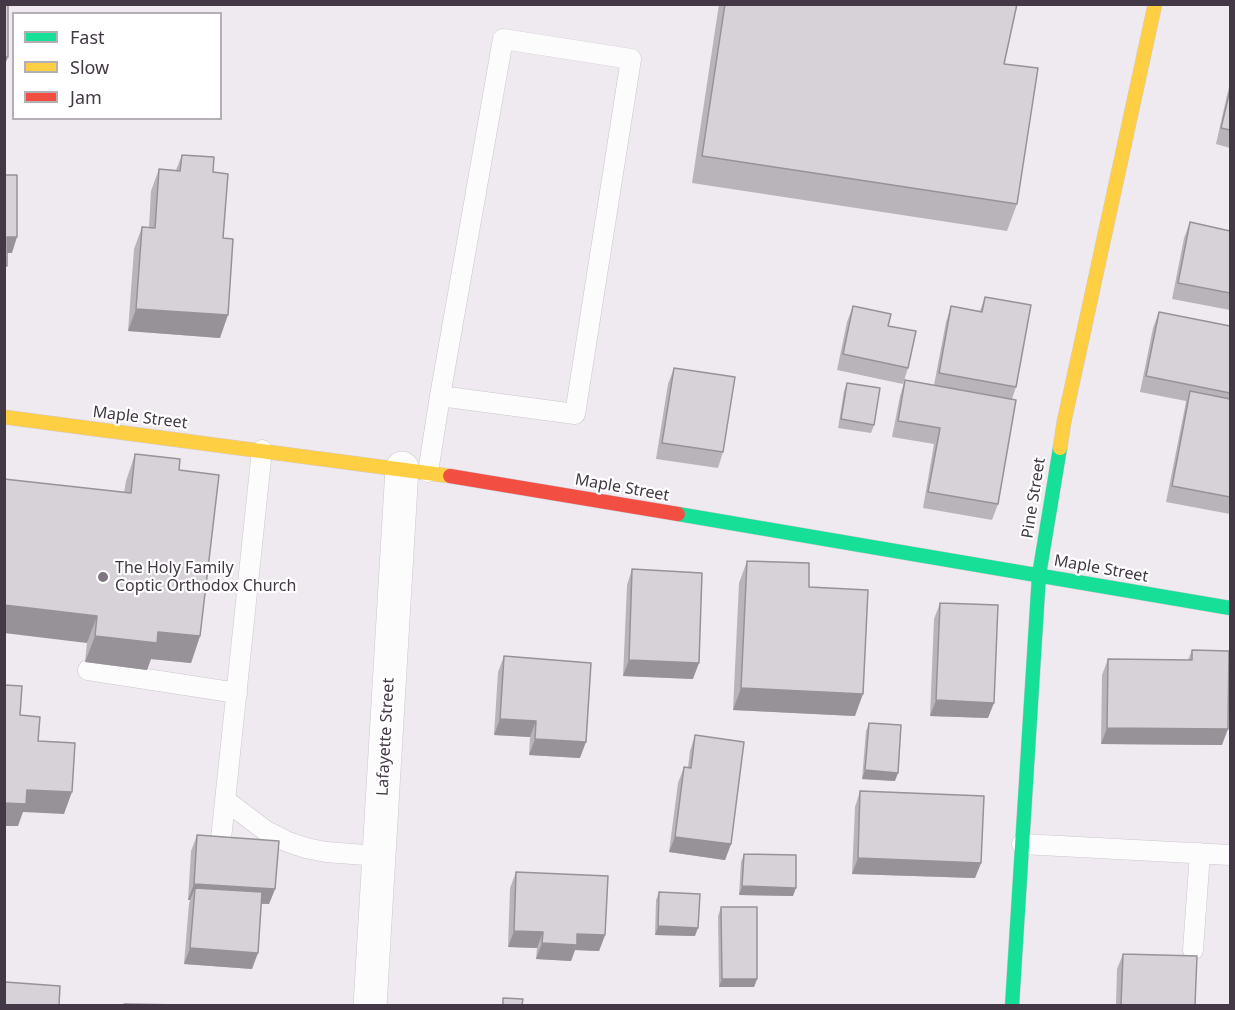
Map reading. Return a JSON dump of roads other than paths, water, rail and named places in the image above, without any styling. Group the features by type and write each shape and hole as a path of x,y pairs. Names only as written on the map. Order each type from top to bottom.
{"main road":[{"name":"Pine Street","path":"1012,1005 1039,575 1058,450 1155,4"},
{"name":"Maple Street","path":"4,417 415,470 1230,608"}],"street":[{"name":"Lafayette Street","path":"370,1005 379,856 415,470"}],"lane":[{"path":"415,470 440,396 503,39 632,59 575,414 440,396"},
{"path":"222,839 261,450"},
{"path":"88,670 237,693"},
{"path":"225,800 266,831 288,842 326,852 379,856"},
{"path":"1022,844 1230,855"},
{"path":"1193,950 1200,853"}],"place":[{"name":"The Holy Family Coptic Orthodox Church","path":"103,577"}]}
